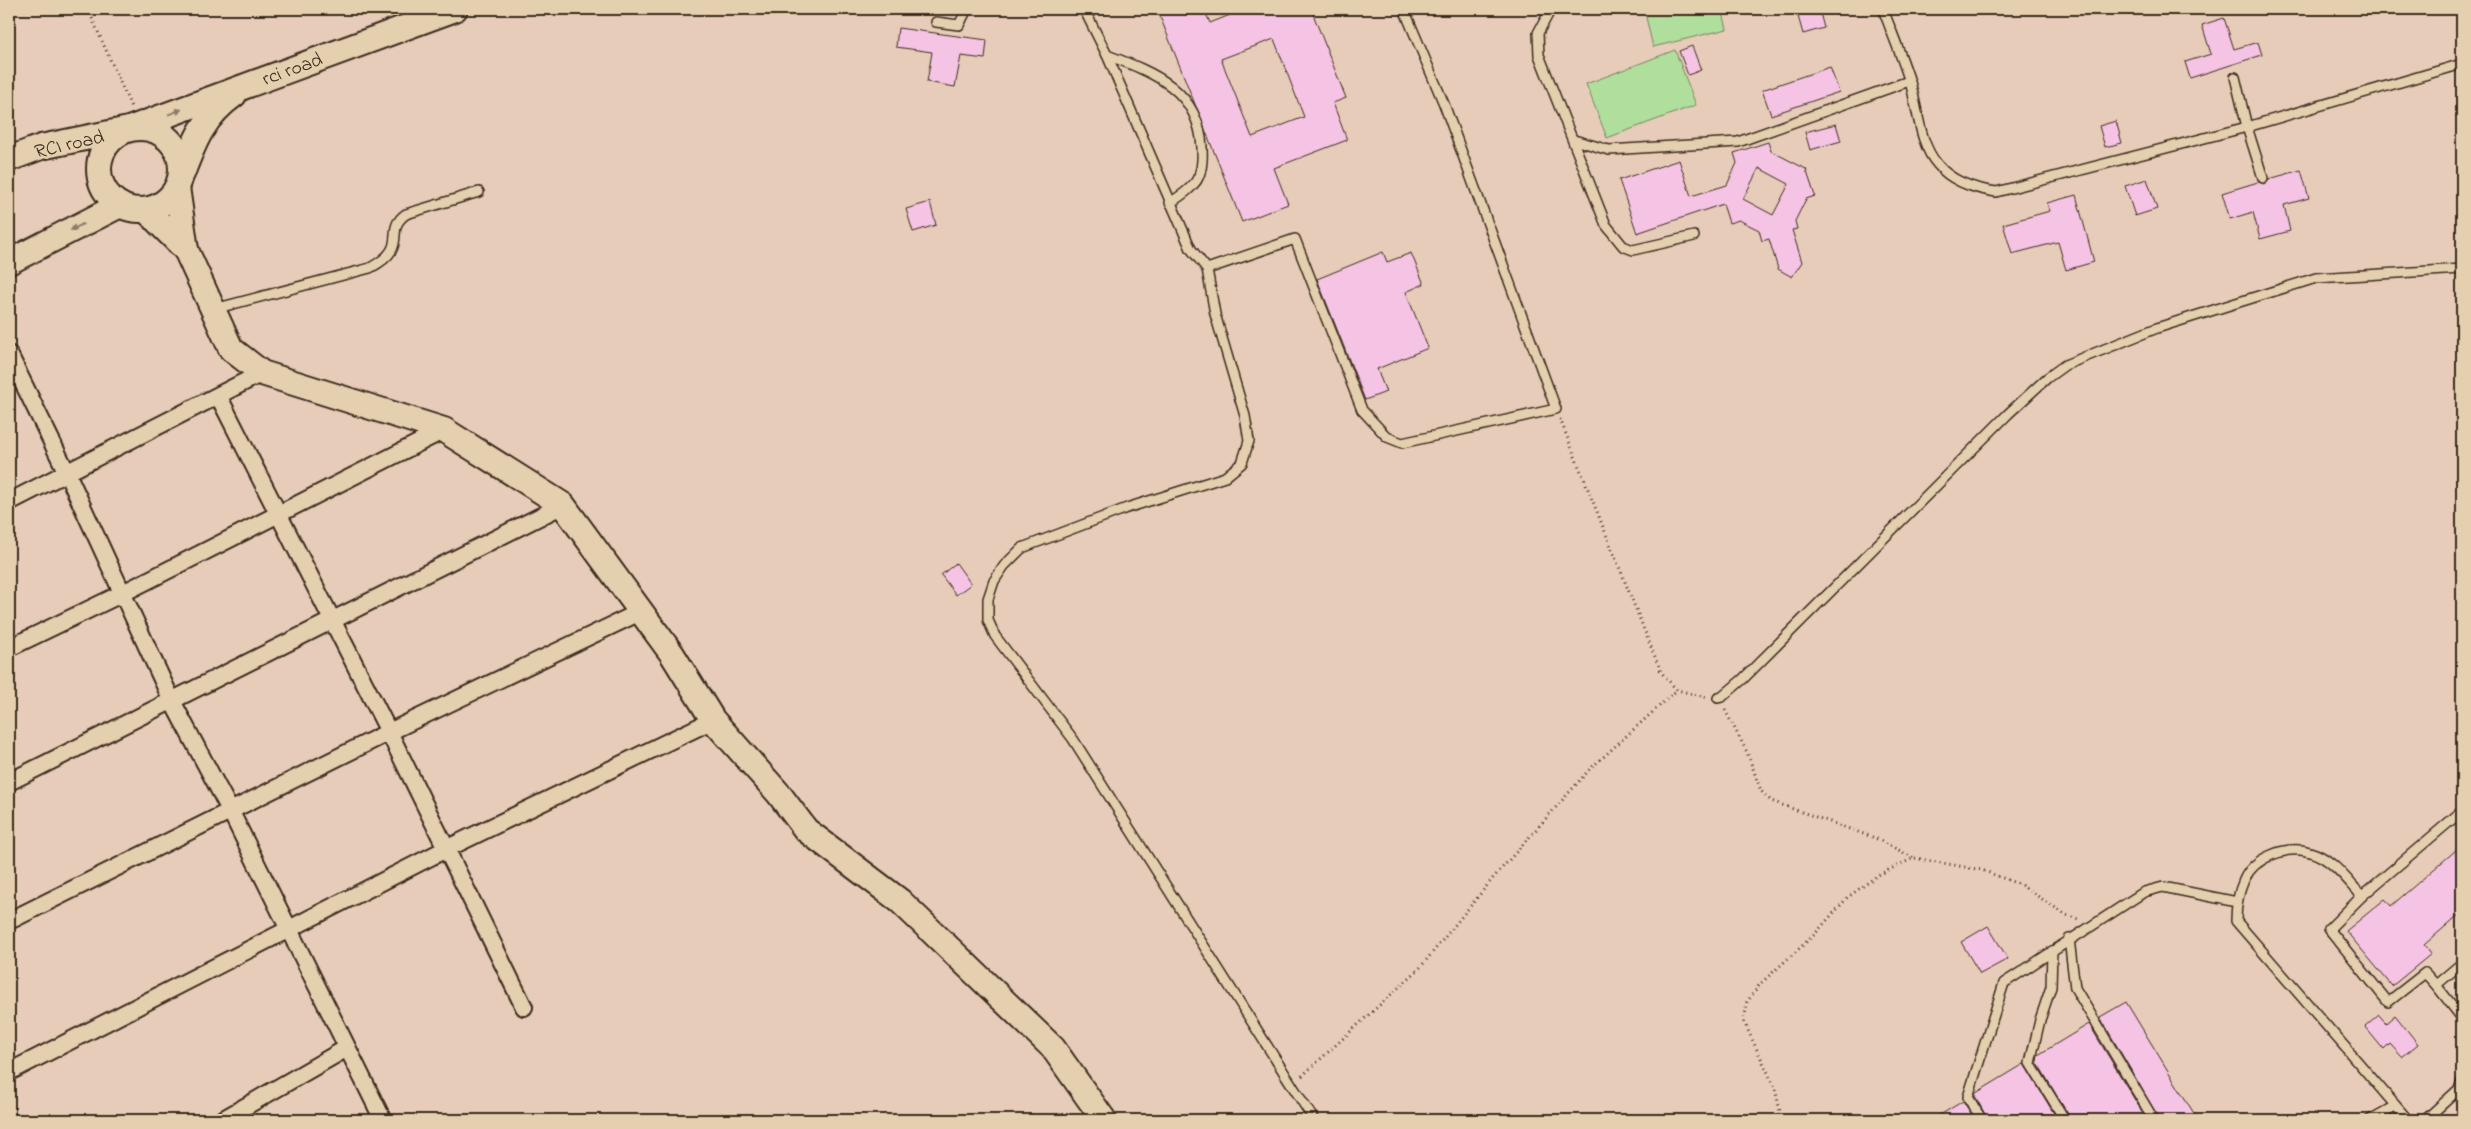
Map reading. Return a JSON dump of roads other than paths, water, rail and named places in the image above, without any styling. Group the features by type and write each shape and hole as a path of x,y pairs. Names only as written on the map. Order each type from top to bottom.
{"main road":[{"name":"rci road","path":"130,119 262,79 455,9"},
{"path":"186,250 180,181 181,161 176,148 167,138 130,119 106,145 101,157 99,170 102,184 109,196 120,205 132,210 146,210 159,206 170,198 180,181 207,119 232,96 262,79"},
{"name":"RCI road","path":"9,159 40,147 130,119"},
{"path":"9,262 120,205"},
{"path":"146,210 186,250 231,349 262,374 444,430 563,506 672,654 713,720 779,794 806,830 900,901 1053,1048 1104,1120"}],"street":[{"path":"9,354 67,473 172,701 231,812 383,1120"},
{"path":"9,502 262,374"},
{"path":"219,397 389,732 524,1006"},
{"path":"9,648 123,593 444,430"},
{"path":"9,782 563,506"},
{"path":"9,921 389,732 640,612"},
{"path":"9,1072 446,849 713,720"},
{"path":"222,1120 347,1048"}],"lane":[{"path":"936,22 959,25 967,9"},
{"path":"1084,9 1107,55 1191,250 1207,269 1216,314 1250,441 1242,463 1225,478 1127,508 1022,548 1004,566 994,581 988,599 988,620 995,636 1074,739 1314,1120"},
{"path":"1207,269 1295,239 1362,410 1387,437 1402,443 1556,408 1444,104 1404,9"},
{"path":"1551,9 1538,33 1539,55 1606,225 1623,246 1633,250 1694,236"},
{"path":"1884,9 1910,81 1927,148 1938,166 1955,179 1976,189 1996,192 2247,127 2462,64"},
{"path":"1107,55 1143,69 1167,84 1189,102 1201,131 1203,169 1189,190 1170,203"},
{"path":"2235,76 2247,127 2263,178"},
{"path":"1574,140 1608,150 1738,142 1910,81"},
{"path":"214,308 370,268 385,260 392,252 396,226 399,219 406,214 479,192"},
{"path":"1718,698 1722,697 1756,666 2008,414 2047,378 2065,365 2103,348 2158,328 2316,278 2462,269"},
{"path":"2462,811 2362,896 2328,928 2388,1002 2425,973 2462,1018"},
{"path":"2362,896 2332,864 2310,852 2289,850 2273,854 2256,865 2244,878 2237,902 2236,921 2408,1120"},
{"path":"1982,1120 1968,1096 2004,983 2052,950 2144,892 2163,887 2237,902"},
{"path":"2069,939 2074,988 2154,1120"},
{"path":"2052,950 2051,987 2040,1020 2030,1063 2065,1120"},
{"path":"2436,985 2462,963"},
{"path":"2425,1120 2459,1088 2462,1082"},
{"path":"2370,1120 2396,1106"}]}
